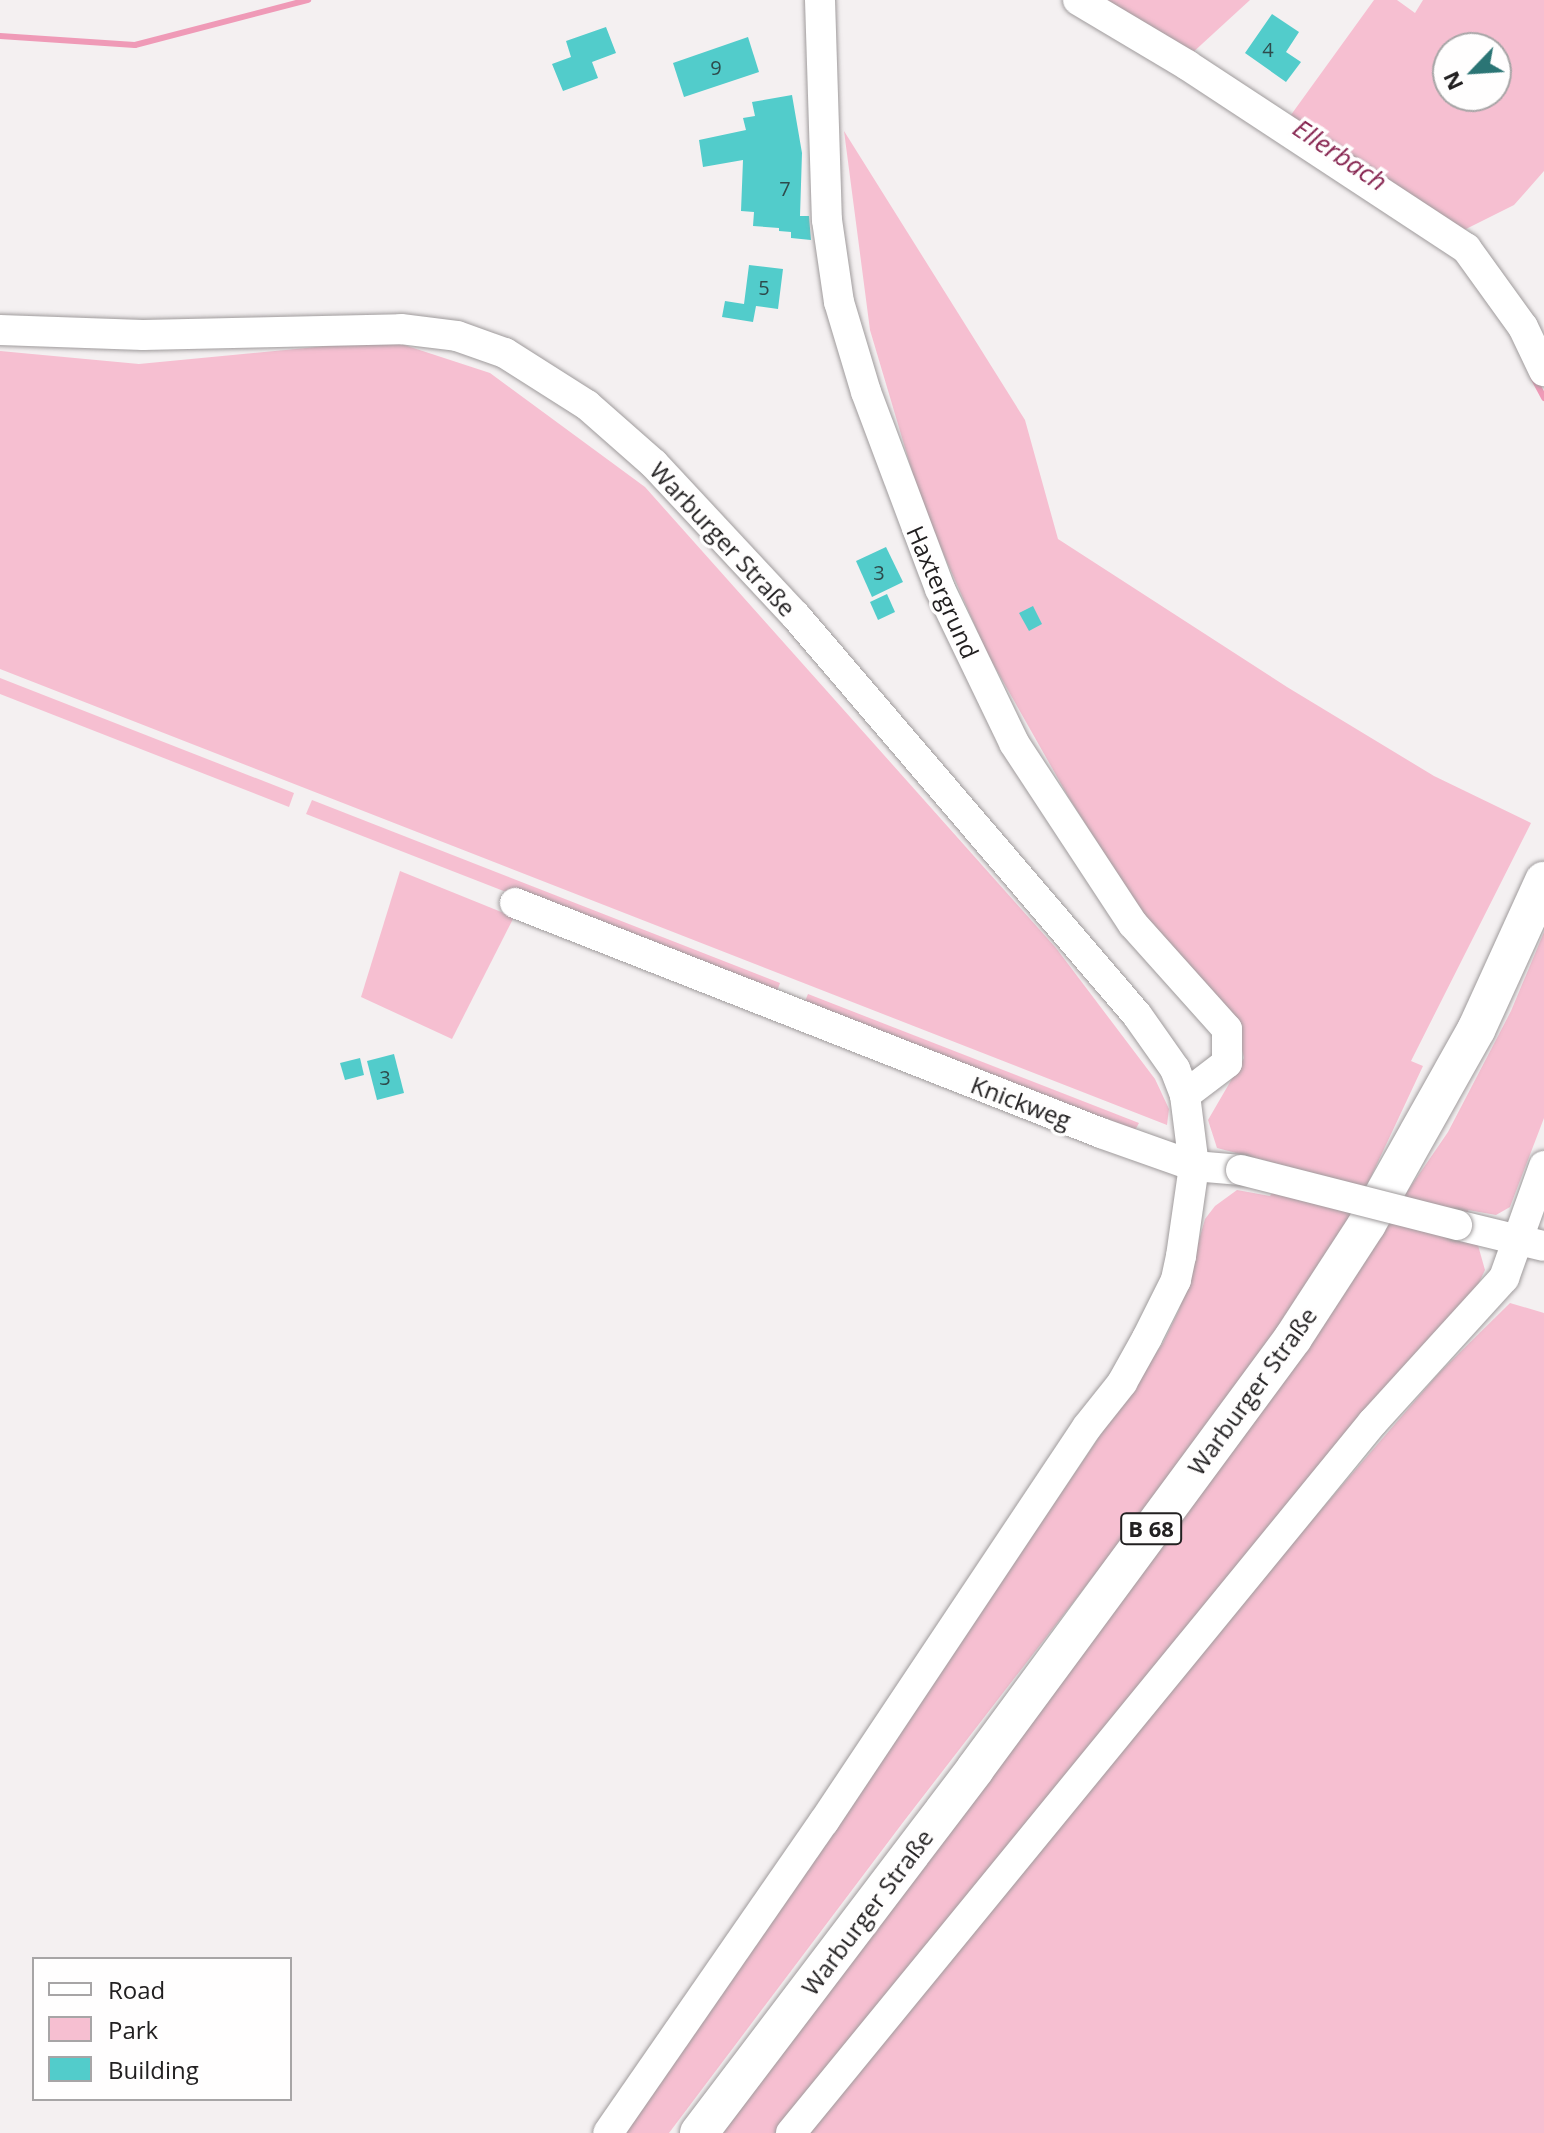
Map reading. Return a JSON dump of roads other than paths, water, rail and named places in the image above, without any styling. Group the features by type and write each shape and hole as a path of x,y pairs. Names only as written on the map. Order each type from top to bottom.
{"main road":[{"name":"Warburger Straße","path":"699,2133 965,1781 1293,1338 1367,1224 1476,1030 1543,884"}],"street":[{"name":"Haxtergrund","path":"820,0 827,220 839,302 866,392 940,589 1014,743 1133,924 1227,1029 1227,1063 1185,1095"},
{"path":"1078,0 1187,65 1466,248 1523,327 1544,371"},
{"name":"Warburger Straße","path":"0,330 143,335 401,329 457,336 505,353 587,405 654,464 795,615 1137,1015 1175,1069 1185,1095 1194,1166 1176,1280 1122,1383 1087,1427 815,1834 608,2133"},
{"name":"Knickweg","path":"515,903 1101,1133 1194,1166 1241,1170 1532,1243"},
{"path":"791,2133 1373,1422 1532,1243 1544,1166"}],"waterway":[{"name":"Ellerbach","path":"0,36 135,45 308,0"},
{"name":"Ellerbach","path":"1533,377 1544,398"}]}
